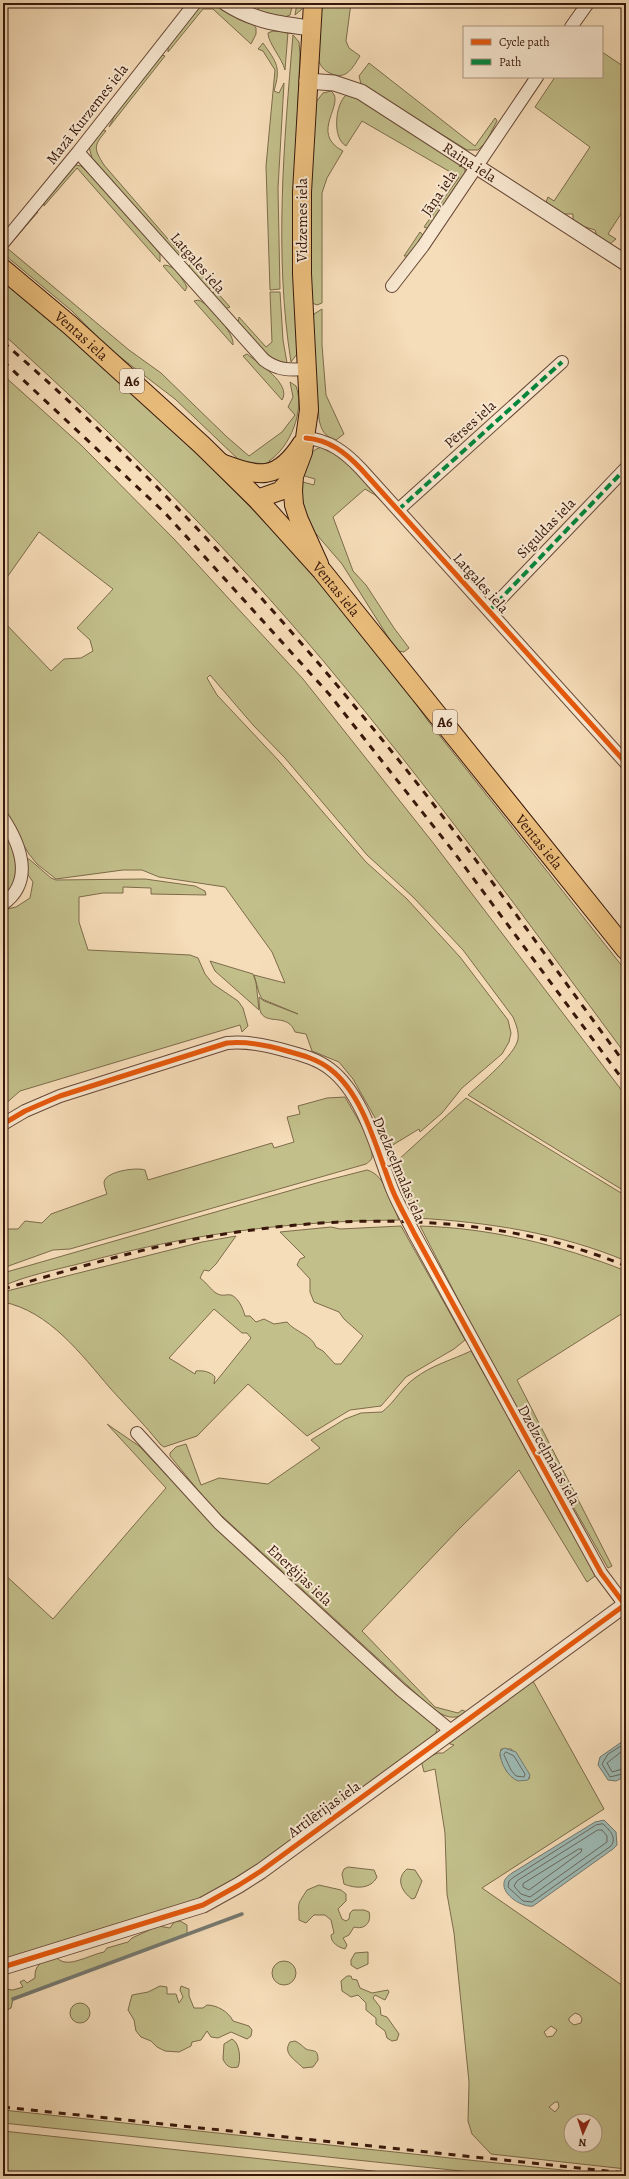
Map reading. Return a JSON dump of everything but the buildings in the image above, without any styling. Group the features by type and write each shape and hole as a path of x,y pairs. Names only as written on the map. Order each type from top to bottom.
{"highway":[{"name":"Ventas iela","path":"3,269 70,326 221,463 257,499 322,571 626,950"}],"main road":[{"name":"Vidzemes iela","path":"294,476 301,459 306,438 309,410 302,233 303,151 313,3"},
{"path":"257,499 266,480 292,456 306,438"},
{"path":"221,463 257,474 275,471"},
{"path":"257,499 280,491 294,476"},
{"path":"294,476 294,505 322,571"}],"street":[{"name":"Mazā Kurzemes iela","path":"4,238 78,152 195,3"},
{"path":"226,3 258,20 311,28"},
{"path":"572,26 588,3"},
{"name":"Jāņa iela","path":"392,286 423,246 536,78"},
{"name":"Raiņa iela","path":"307,81 334,83 348,86 361,92 626,262"},
{"name":"Latgales iela","path":"78,152 264,360 283,370 308,369"},
{"name":"Pērses iela","path":"398,510 562,362"},
{"name":"Latgales iela","path":"306,438 326,442 349,456 626,763"},
{"name":"Siguldas iela","path":"490,611 626,468"},
{"path":"3,818 21,852 22,869 16,888 3,904"},
{"name":"Dzelzceļmalas iela","path":"3,1124 25,1111 60,1096 227,1043 244,1042 273,1047 303,1056 329,1068 338,1076 357,1104 370,1129 393,1192 414,1233 601,1573 625,1605"},
{"name":"Enerģijas iela","path":"137,1433 219,1522 401,1690 451,1731"},
{"name":"Artilērijas iela","path":"3,1967 184,1912 221,1896 261,1871 625,1605"}],"shaded area":[{"path":"260,3 268,7 271,3 293,3 290,15 285,17 259,12 258,8"},
{"path":"297,3 305,3 301,10 295,15"},
{"path":"321,3 351,3 346,41 349,48 360,56 346,74 332,74 323,68 319,62 318,42"},
{"path":"206,4 215,5 254,25 256,28 256,34 251,44 213,9 203,9 168,52 168,46 198,7"},
{"path":"273,31 288,32 285,70 269,37 268,33"},
{"path":"293,35 299,42 300,55 295,169 297,354 291,362 283,281 282,198 286,116"},
{"path":"263,43 272,56 276,66 277,76 274,91 279,93 284,83 278,188 280,289 270,290 266,166 275,70 263,51 258,49"},
{"path":"603,53 626,68 626,206 608,234 616,239 610,244 597,236 595,230 582,226 573,220 573,214 564,214 546,202 548,197 554,201 590,147 535,107 554,78 603,78"},
{"path":"162,55 165,56 109,127 117,111"},
{"path":"369,63 475,146 495,118 497,121 486,142 478,150 467,150 361,84 359,76"},
{"path":"331,91 335,96 335,103 328,127 329,136 333,144 343,151 327,178 322,193 322,303 317,305 312,303 309,213 316,102 323,93"},
{"path":"346,95 362,100 465,167 465,177 429,229 424,227 459,177 362,121 346,146 342,142 337,129 337,113 342,100"},
{"path":"102,130 106,131 99,140 96,148 104,165 187,261 177,256 92,158 89,147"},
{"path":"76,165 81,166 117,201 160,254 160,262 77,168 44,206 44,203 70,169"},
{"path":"38,212 7,248 129,350 161,373 227,437 249,456 282,432 295,415 288,407 293,397 290,382 296,386 299,406 294,428 277,455 269,461 272,465 240,461 175,399 107,347 72,311 6,256 6,247 34,213"},
{"path":"420,232 424,236 408,256 404,256"},
{"path":"191,263 212,287 208,290 194,276 189,266"},
{"path":"163,266 169,266 178,273 187,287 185,291"},
{"path":"3,282 53,324 63,330 215,471 287,546 355,624 428,721 626,971 626,1055 441,807 325,663 287,619 210,534 170,493 87,412 3,334"},
{"path":"215,290 230,307 225,309 212,295"},
{"path":"270,292 280,292 283,340 287,363 273,358 266,353 238,324 239,317 266,347 272,342"},
{"path":"198,300 203,302 226,327 233,340 233,345 194,301"},
{"path":"322,309 322,345 326,395 344,434 336,440 326,435 319,419 312,321 314,314"},
{"path":"247,354 266,368 278,381 284,394 282,400 243,356"},
{"path":"3,375 81,445 175,540 303,679 434,844 626,1096 626,1192 468,1095 497,1068 511,1053 516,1045 518,1034 513,1017 463,950 413,897 367,855 285,758 253,725 210,675 207,678 217,695 279,761 366,862 407,899 460,957 508,1020 511,1033 509,1042 502,1054 462,1088 442,1113 420,1132 419,1129 391,1146 353,1079 339,1062 312,1051 306,1034 295,1032 292,1026 288,1023 268,1018 261,1013 259,1007 259,997 264,1001 298,1014 262,999 254,975 285,983 272,952 225,887 159,877 142,870 123,870 56,879 37,864 29,854 3,811 3,621 51,671 64,659 81,658 93,651 90,640 77,628 113,589 39,532 3,583"},
{"path":"324,447 349,464 384,501 382,502 375,495 365,489 333,517 353,571 366,585 409,648 404,652 398,651 395,648 342,564 305,519 299,481 314,485 315,479 301,475 311,453"},
{"path":"3,827 18,860 14,883 3,897"},
{"path":"25,859 29,859 51,878 56,880 145,879 195,886 205,891 206,895 151,894 151,888 123,887 123,893 103,893 79,897 79,922 88,950 190,955 198,958 205,974 213,984 238,1001 243,1008 248,1026 242,1032 240,1025 20,1091 3,1106 3,910 16,907 30,898 33,882 26,872"},
{"path":"210,961 253,974 256,982 259,1010 215,971"},
{"path":"345,1097 365,1132 371,1147 372,1157 366,1164 70,1249 53,1250 3,1268 3,1244 8,1240 4,1236 6,1229 18,1229 25,1221 42,1223 51,1214 107,1194 104,1182 110,1175 122,1171 141,1169 145,1170 148,1180 272,1143 274,1148 294,1142 287,1117 300,1114 298,1106 327,1098"},
{"path":"466,1098 626,1196 626,1261 575,1243 523,1230 469,1222 416,1218 399,1177 397,1161"},
{"path":"367,1170 374,1173 384,1184 399,1220 278,1226 200,1237 121,1253 32,1276 3,1286 3,1273 320,1182"},
{"path":"401,1226 465,1340 454,1349 406,1377 381,1406 350,1410 307,1436 248,1384 197,1436 164,1447 110,1388 88,1361 63,1336 35,1314 20,1307 3,1302 3,1292 202,1242 236,1236 216,1264 209,1271 204,1270 200,1278 214,1292 222,1295 234,1296 240,1304 245,1316 250,1316 256,1322 264,1319 274,1324 287,1322 311,1339 316,1347 323,1351 335,1364 341,1364 363,1336 344,1319 339,1312 314,1302 310,1292 310,1279 297,1265 300,1259 305,1257 280,1232 331,1227 340,1229","holes":["214,1309 242,1333 247,1333 251,1338 214,1384 215,1377 211,1374 199,1371 196,1371 195,1374 169,1358"]},
{"path":"420,1226 447,1227 499,1234 576,1253 626,1271 626,1311 517,1380 612,1566 608,1568 487,1355"},
{"path":"471,1351 567,1522 595,1576 587,1582 519,1470 459,1529 362,1631 435,1707 458,1713 462,1710 467,1712 457,1717 448,1717 431,1707 211,1506 170,1456 170,1453 176,1447 186,1444 201,1485 219,1478 268,1484 320,1448 311,1440 345,1419 361,1413 382,1412 410,1382 422,1373"},
{"path":"107,1424 139,1446 194,1504 435,1725 437,1730 435,1735 406,1758 353,1794 345,1794 345,1802 253,1870 206,1899 3,1962 3,1573 53,1619 166,1488"},
{"path":"533,1681 604,1809 482,1888 626,1988 626,2169 491,2154 472,2134 468,2121 469,2082 454,1933 447,1894 445,1833 435,1769 424,1772 421,1760 438,1753 443,1753 454,1745 447,1743","holes":["501,1749 511,1749 516,1753 530,1778 507,1772 500,1756","575,2013 580,2015 582,2019 581,2023 574,2025 569,2021 569,2018","551,2026 557,2030 553,2036 547,2037 544,2032","555,2102 558,2102 559,2107 555,2112 549,2107"]},
{"path":"348,1867 374,1870 377,1877 367,1886 349,1886 344,1884 342,1874 344,1869"},
{"path":"407,1869 415,1870 422,1881 415,1898 412,1899 405,1893 401,1885 401,1877"},
{"path":"319,1885 341,1890 346,1894 346,1901 338,1909 342,1919 346,1921 349,1919 350,1913 353,1910 364,1910 369,1912 370,1916 366,1925 358,1928 354,1927 349,1935 343,1938 347,1945 345,1949 337,1946 332,1940 331,1935 334,1933 331,1920 325,1915 314,1915 306,1923 299,1920 299,1907 301,1899 307,1890"},
{"path":"180,1921 187,1925 187,1934 13,1999 11,2008 3,2012 3,1989 13,1990 23,1987 20,1982 24,1980 27,1983 35,1978 36,1969 43,1962 54,1957 64,1962 79,1960 104,1952 107,1948 128,1942 132,1938 158,1926 170,1928 174,1922"},
{"path":"368,1952 368,1964 357,1969 351,1965 351,1960 355,1953"},
{"path":"284,1961 292,1965 296,1973 292,1981 284,1985 276,1981 272,1973 276,1965"},
{"path":"347,1976 351,1976 352,1979 357,1980 360,1988 372,1993 388,1990 389,1992 385,2000 375,1995 373,1998 380,2007 381,2015 387,2017 399,2034 397,2040 392,2041 387,2038 385,2031 376,2024 376,2018 366,2010 366,2003 358,1995 351,1997 342,1991 341,1981"},
{"path":"160,1986 167,1987 167,1994 176,1994 179,2003 183,1997 180,1990 181,1986 189,1989 189,1996 194,2008 203,2008 207,2005 211,2005 219,2008 226,2012 233,2021 249,2026 252,2030 251,2036 247,2039 231,2032 218,2038 211,2037 207,2031 201,2040 192,2042 191,2046 179,2052 165,2051 157,2047 151,2041 141,2037 136,2031 134,2020 128,2010 132,1995 148,1992"},
{"path":"80,2003 87,2006 90,2013 87,2020 80,2023 73,2020 70,2013 73,2006"},
{"path":"232,2039 237,2044 240,2056 238,2067 235,2068 225,2063 223,2059 224,2044"},
{"path":"295,2041 306,2049 316,2052 318,2060 313,2067 303,2068 291,2056 288,2046 290,2042"},
{"path":"3,2110 618,2176 509,2176 3,2123"},
{"path":"3,2131 419,2176 3,2176"}],"water":[{"path":"626,1739 626,1776 616,1781 608,1780 598,1765 600,1757"},
{"path":"504,1748 516,1752 530,1775 528,1780 518,1781 508,1773 500,1756 500,1752"},
{"path":"604,1820 616,1832 617,1845 613,1849 533,1906 519,1903 506,1892 504,1882 512,1873 595,1822"}],"waterway":[{"path":"13,1999 242,1914"}],"railway":[{"path":"3,342 105,435 154,484 249,584 295,636 416,781 507,902 626,1065"},
{"path":"3,361 165,513 329,694 453,851 626,1084"},
{"path":"3,1289 116,1257 185,1241 296,1225 352,1222 408,1222 464,1226 519,1234 573,1247 626,1266"},
{"path":"3,2107 626,2173"}],"marked path":[{"path":"398,510 562,362"},
{"path":"489,611 626,468"}],"cycle path":[{"path":"306,438 329,444 343,452 361,469 626,763"},
{"path":"3,1124 25,1111 60,1096 227,1043 250,1043 272,1047 309,1058 330,1069 342,1080 361,1108 375,1141 394,1195 414,1233 601,1573 625,1605"},
{"path":"3,1967 203,1905 239,1885 261,1871 626,1604"}]}
